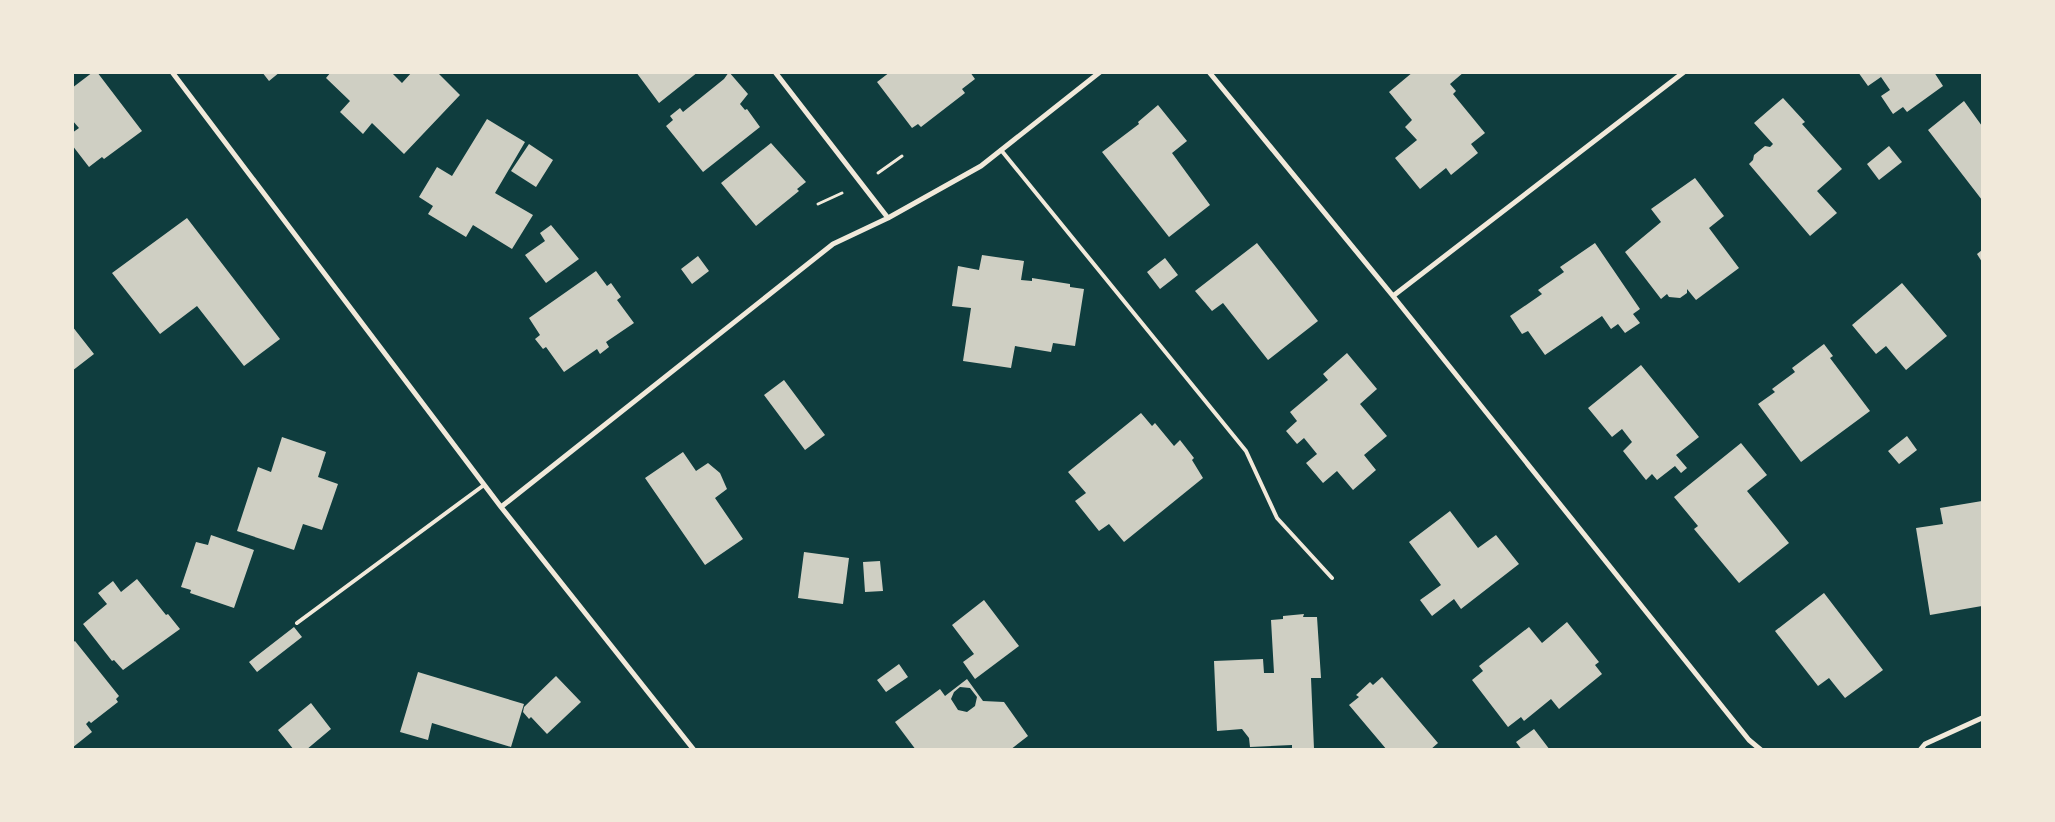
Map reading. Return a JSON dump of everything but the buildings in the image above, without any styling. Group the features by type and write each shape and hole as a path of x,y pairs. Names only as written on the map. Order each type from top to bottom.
{"street":[{"path":"172,72 484,485 694,750"},
{"path":"775,72 888,218"},
{"path":"501,507 833,244 888,218 981,166 1100,72"},
{"path":"1209,72 1393,296 1749,740 1761,750"},
{"path":"1393,296 1684,72"},
{"path":"1920,750 1925,744 1982,718"}],"lane":[{"path":"1001,150 1246,451 1277,518 1332,578"},
{"path":"298,623 484,485"}]}
